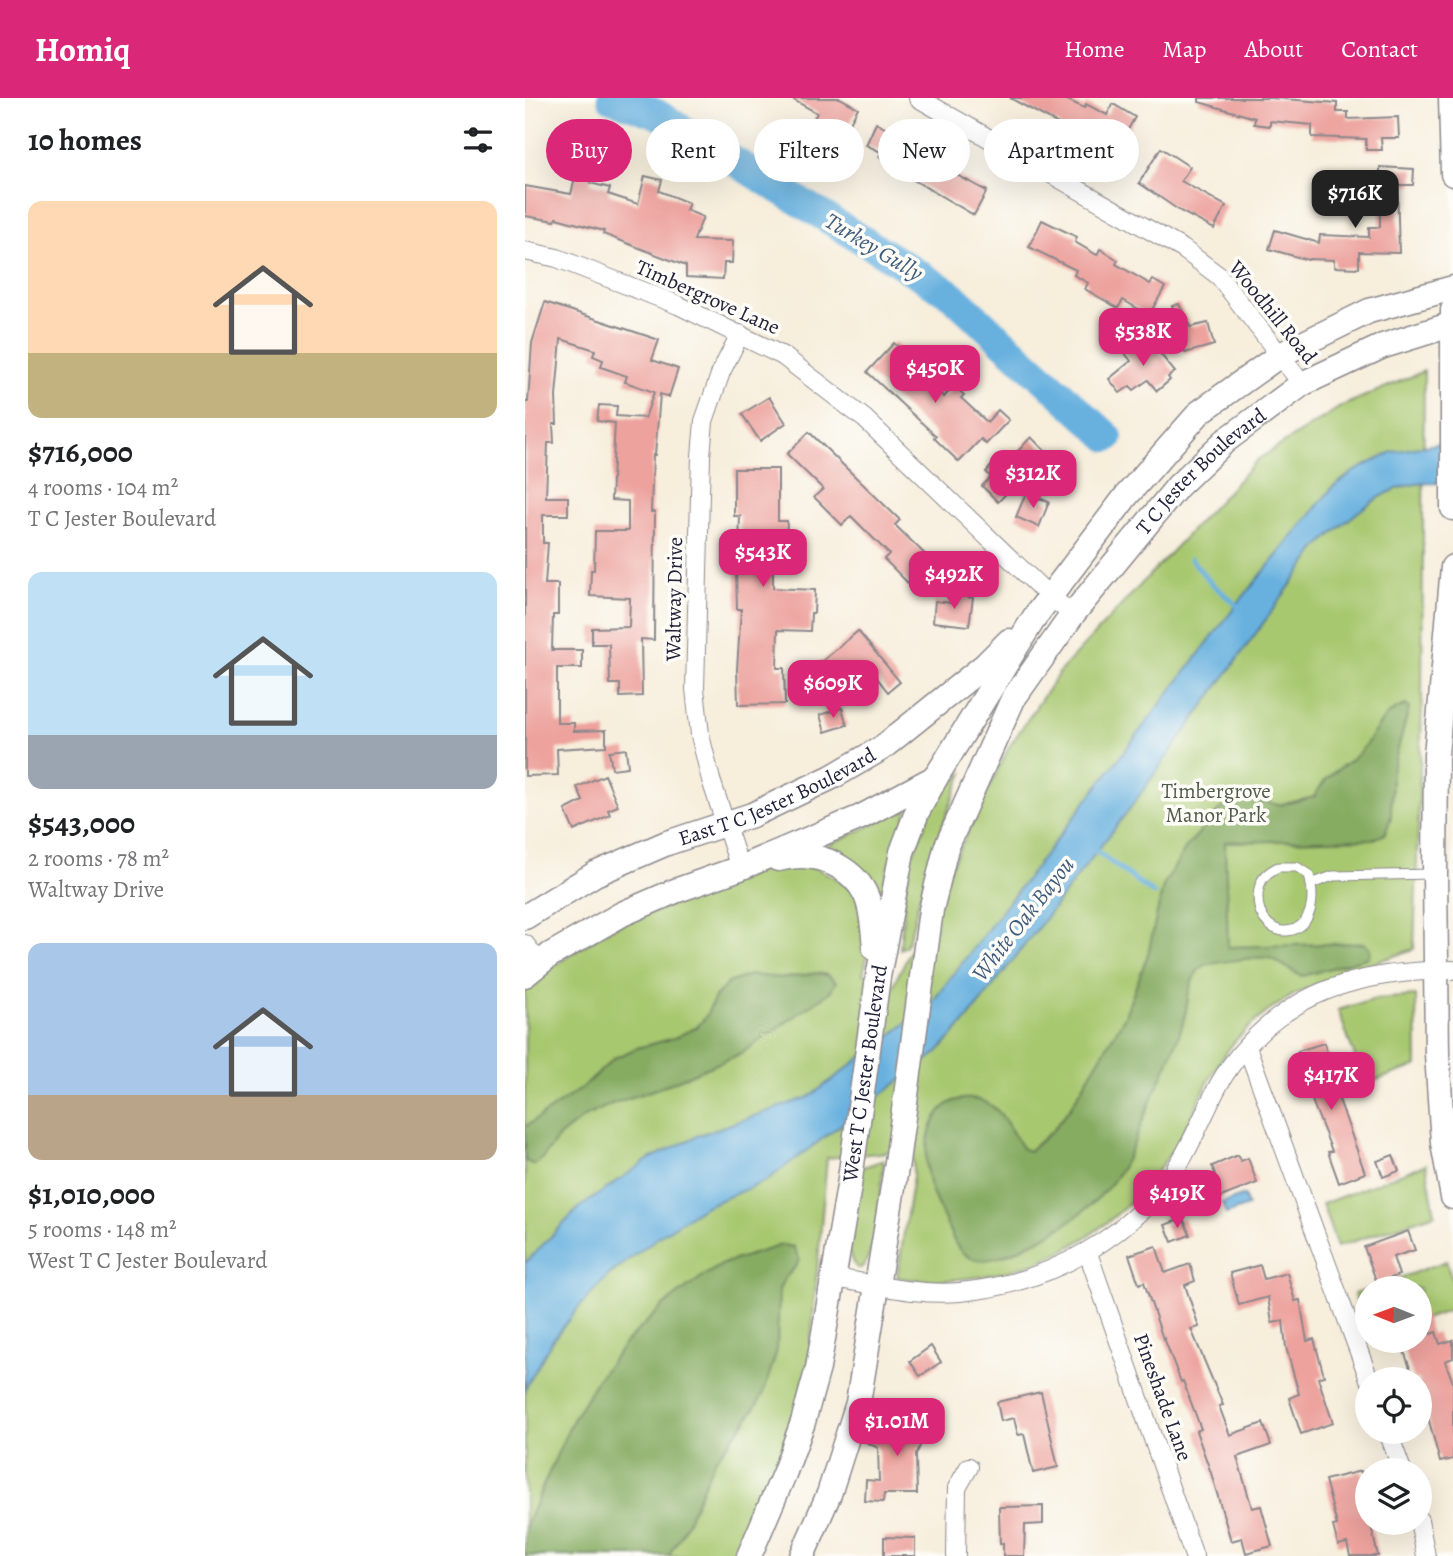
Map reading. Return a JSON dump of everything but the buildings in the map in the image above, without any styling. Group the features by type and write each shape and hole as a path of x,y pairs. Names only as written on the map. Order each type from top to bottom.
{"main road":[{"path":"1451,98 1453,174"},
{"name":"T C Jester Boulevard","path":"1043,606 1128,495 1200,412 1280,355 1370,312 1453,289"},
{"path":"1453,289 1453,508"},
{"name":"T C Jester Boulevard","path":"1013,699 1073,614 1178,486 1225,441 1302,384 1384,346 1453,324"},
{"path":"1453,567 1436,755 1435,874 1445,970 1437,1054 1443,1143 1453,1198"},
{"name":"West T C Jester Boulevard","path":"749,1556 784,1474 803,1422 818,1368 849,1185 878,976 902,852 917,811 1043,606"},
{"name":"East T C Jester Boulevard","path":"525,917 595,874 667,843 753,814 832,777 881,748 985,665 1043,606"},
{"path":"530,960 675,891 740,868 861,817 936,778 966,756 977,737 1013,699"},
{"name":"West T C Jester Boulevard","path":"802,1556 845,1449 858,1403 879,1285 931,910 946,848 1013,699"},
{"path":"740,868 792,855 824,858 852,873 862,887 872,915 878,976"}],"street":[{"name":"Woodhill Road","path":"918,98 1183,249 1219,276 1302,384"},
{"name":"Timbergrove Lane","path":"525,251 557,258 678,305 783,356 865,419 1043,606 1073,614"},
{"name":"Waltway Drive","path":"740,334 721,372 704,421 699,498 695,690 700,734 711,780 740,868"},
{"path":"834,1278 930,1293 959,1292 999,1287 1037,1276 1088,1253 1160,1190 1182,1158 1219,1083 1247,1047 1287,1010 1345,983 1375,976 1445,970"},
{"path":"1247,1047 1365,1367"},
{"name":"Pineshade Lane","path":"1088,1253 1194,1556"},
{"path":"956,1556 957,1488 969,1466"},
{"path":"1422,1535 1426,1556"}],"lane":[{"path":"1278,867 1297,867 1309,875 1311,884 1311,913 1297,929 1279,930 1264,919 1260,912 1258,890 1263,877 1269,872 1278,867"},
{"path":"1311,884 1333,876 1435,874"}],"green space":[{"name":"Timbergrove Manor Park","path":"1424,371 1422,707 1414,949 1319,982 1277,1005 1257,1020 1227,1051 1176,1144 1157,1172 1135,1197 1085,1238 1057,1254 1026,1266 960,1279 897,1277 913,1176 913,1154 909,1150 827,1158 809,1363 790,1433 738,1556 525,1556 525,985 613,927 788,861 801,860 856,889 869,950 863,974 893,986 1009,747 1061,670 1257,460 1342,406"},
{"path":"1406,705 1409,708 1392,771 1391,817 1385,834 1374,839 1225,842 1228,947 1363,943 1370,948 1369,956 1303,976 1268,958 1203,966 1191,984 1184,1019 1169,1062 1129,1155 1112,1183 1078,1215 1038,1240 994,1258 981,1260 964,1254 954,1240 928,1179 926,1156 930,1131 942,1110 962,1099 985,1102 997,1110 1023,1149 1029,1151 1052,1131 1070,1108 1124,1018 1148,954 1163,886 1187,846 1223,806 1233,800 1241,798 1280,805 1314,797 1335,771 1366,745 1388,714"},
{"path":"963,773 935,847 906,946 900,949 905,891 912,857 939,790"},
{"path":"908,808 878,895 848,860 826,846"},
{"path":"817,973 827,975 836,982 830,992 740,1054 584,1117 560,1136 539,1162 533,1165 525,1160 525,1127 587,1084 614,1058 637,1048 674,1038 697,1027 705,1018 715,997 728,983 749,975 785,978"},
{"path":"1416,996 1417,1066 1365,1084 1338,1010 1376,999"},
{"path":"884,1160 876,1232 867,1259 861,1268 856,1267 848,1250 860,1168"},
{"path":"1426,1164 1435,1214 1337,1247 1322,1204"},
{"path":"782,1245 794,1247 799,1259 779,1290 777,1350 763,1395 715,1459 682,1534 668,1556 525,1556 525,1527 570,1425 596,1381 627,1341 663,1306 703,1276 725,1263"},
{"path":"1446,1261 1453,1282 1453,1309 1432,1316 1432,1276 1405,1276"}],"water":[{"name":"White Oak Bayou","path":"1453,441 1453,483 1414,484 1396,489 1360,510 1318,547 1131,807 966,1021 937,1053 766,1181 704,1207 661,1235 609,1275 552,1341 525,1389 525,1263 579,1208 649,1159 699,1135 809,1097 929,1006 1238,603 1332,488 1353,472 1392,452"},
{"path":"1244,1195 1248,1206 1226,1214 1222,1203"}],"waterway":[{"name":"Turkey Gully","path":"612,98 657,114 949,293 1108,437"},
{"path":"1191,559 1209,581 1240,608"},
{"path":"1092,848 1154,894"}]}
